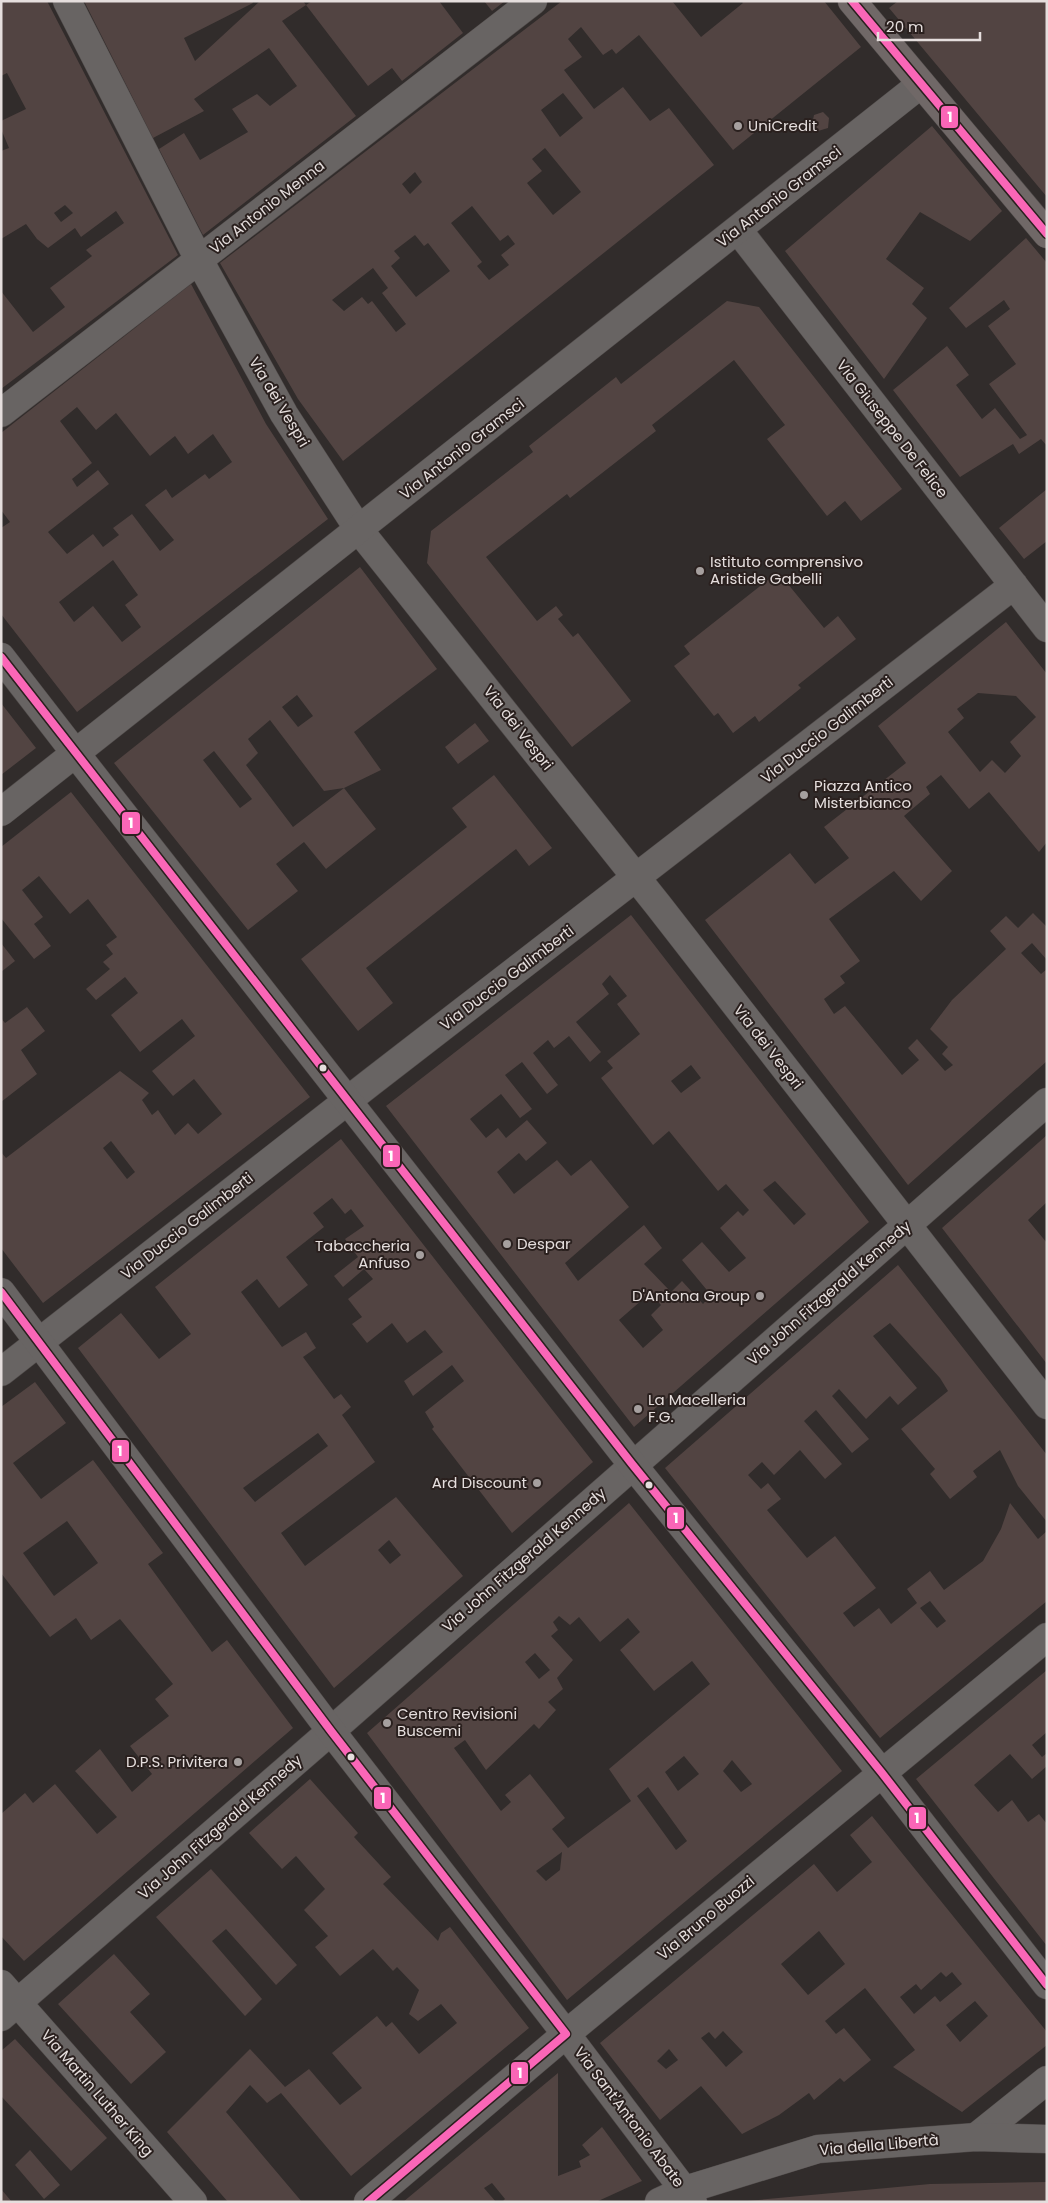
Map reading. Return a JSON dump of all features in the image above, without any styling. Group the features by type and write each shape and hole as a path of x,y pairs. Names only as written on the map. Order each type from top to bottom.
{"main road":[{"path":"852,1 1047,234"}],"street":[{"name":"Via dei Vespri","path":"67,1 199,260 284,414 359,530 637,878 1047,1405"},
{"name":"Via Antonio Menna","path":"1,413 533,1"},
{"name":"Via Antonio Gramsci","path":"1,812 921,84"},
{"name":"Via Giuseppe De Felice","path":"738,230 1047,628"},
{"name":"Via Duccio Galimberti","path":"1,1372 348,1100 1014,585"},
{"path":"1,657 632,1464 882,1773 1047,1985"},
{"name":"Via John Fitzgerald Kennedy","path":"7,2001 331,1731 632,1464 1047,1102"},
{"name":"Via Sant'Antonio Abate","path":"1,1292 331,1731 689,2196"},
{"name":"Via Bruno Buozzi","path":"368,2202 566,2034 1047,1637"},
{"name":"Via Martin Luther King","path":"7,2001 193,2202"},
{"path":"976,2137 1047,2080"},
{"name":"Via della Libertà","path":"658,2202 689,2196 818,2149 976,2137 1047,2139"}],"building":[{"path":"1,1 47,1 178,255 1,389 1,291 33,332 65,307 50,288 92,256 86,250 124,223 116,211 81,237 75,228 48,248 37,239 26,224 1,239 1,151 9,148 1,129 1,121 26,109 7,73 1,76","holes":["65,205 73,213 61,222 54,213"]},
{"path":"84,1 252,1 253,3 184,38 195,61 260,1 303,1 306,5 282,21 356,116 203,235 159,149 184,133 200,160 248,132 232,109 257,94 270,106 297,86 269,48 194,99 204,111 153,138"},
{"path":"312,1 439,1 463,33 402,81 392,68 368,86 306,5"},
{"path":"484,1 505,1 492,11"},
{"path":"562,1 672,1 701,37 743,3 741,1 824,1 861,47 733,150 639,35 616,54 612,49 603,55 581,27 568,39 582,57 564,70 594,109 623,87 650,121 669,108 714,165 343,461 298,399 220,263","holes":["563,93 583,118 560,137 541,110","545,148 581,192 553,215 527,183 542,171 532,159","415,172 422,182 410,194 402,184","472,206 500,241 508,235 515,244 501,255 509,265 489,280 477,266 482,262 451,223","415,235 424,246 428,243 450,271 416,297 391,266 400,258 394,251","373,268 388,288 382,293 406,324 396,332 372,301 368,304 362,297 344,311 332,300"]},
{"path":"898,1 1047,1 1047,197 889,8"},
{"path":"823,112 829,118 828,128 818,131 812,124 814,115"},
{"path":"932,126 1002,211 970,241 920,212 886,259 924,288 912,304 927,318 884,379 785,251"},
{"path":"1026,238 1047,263 1047,446 1041,439 1019,454 1013,444 960,477 893,390 947,346 969,375 956,385 982,419 995,408 1020,439 1027,435 989,384 1016,364 988,326 1010,309 1004,300 966,328 949,308"},
{"path":"191,284 266,424 328,519 77,712 1,614 1,528 10,522 1,510 1,433","holes":["77,407 96,430 116,413 150,456 175,436 188,454 213,434 232,462 209,479 205,474 172,498 166,489 145,505 174,540 160,551 132,514 113,528 119,535 103,547 93,534 67,554 48,532 109,484 98,470 77,487 72,479 92,463 60,421","113,560 138,595 125,605 141,627 122,642 93,606 74,622 59,602"]},
{"path":"727,301 759,307 902,489 861,521 845,501 827,516 767,439 785,425 734,360 652,425 656,431 570,498 567,494 486,557 537,621 556,606 563,615 558,619 573,637 578,633 631,701 572,747 427,563 431,531 533,452 529,446 616,377 621,384"},
{"path":"1047,489 1047,541 1024,559 999,528"},
{"path":"360,567 437,669 354,732 381,770 344,788 376,829 326,869 304,842 276,864 298,891 248,930 114,763","holes":["297,695 313,716 298,727 282,707","270,720 324,791 344,788 293,827 246,765 258,753 248,739","214,751 252,799 240,808 203,760"]},
{"path":"778,572 824,628 838,616 856,639 798,685 801,688 759,722 755,716 733,733 718,713 714,716 674,666 690,654 684,646"},
{"path":"1006,622 1047,674 1047,842 1039,852 989,792 969,809 941,775 926,787 930,794 904,816 952,871 921,901 894,871 829,919 860,961 840,976 845,983 824,999 834,1014 845,1006 902,1075 919,1060 908,1048 917,1039 945,1071 953,1065 942,1054 948,1047 930,1029 952,1000 1006,949 990,931 1006,916 1018,928 1033,913 1047,927 1047,960 1032,943 1021,953 1041,974 1047,969 1047,1061 908,1185 705,920 790,853 815,884 849,858 824,827 906,763 878,726","holes":["978,693 1016,696 1036,717 1010,742 1021,756 1005,773 992,760 980,772 948,732 964,718 957,709"]},
{"path":"1,703 36,748 1,775"},
{"path":"475,723 489,741 458,764 445,747"},
{"path":"494,775 552,848 529,866 516,849 366,968 393,1003 358,1031 301,959 467,827 452,808"},
{"path":"71,792 310,1097 43,1303 1,1248 1,1152 6,1158 120,1071 149,1093 142,1100 152,1115 158,1110 175,1135 188,1123 198,1134 222,1114 194,1079 173,1096 152,1071 195,1036 182,1019 140,1052 111,1015 138,993 125,977 96,1000 86,989 110,969 103,962 113,954 106,945 117,937 88,899 70,914 39,876 22,890 43,917 34,924 51,946 34,959 1,918 1,847","holes":["111,1141 135,1172 127,1179 103,1148"]},
{"path":"631,915 869,1222 634,1427 386,1106","holes":["610,975 627,996 617,1004 640,1034 607,1061 613,1068 601,1078 653,1145 669,1131 718,1191 726,1184 749,1210 743,1216 738,1211 720,1228 746,1258 729,1272 702,1242 682,1260 711,1295 703,1304 682,1281 671,1292 644,1264 662,1248 644,1225 578,1281 565,1263 629,1207 591,1160 571,1176 557,1160 514,1194 497,1172 519,1153 526,1161 547,1143 527,1120 506,1138 498,1128 486,1138 470,1119 501,1094 520,1118 532,1109 505,1075 522,1062 547,1094 558,1085 533,1053 548,1040 554,1048 569,1036 590,1062 601,1052 576,1022 609,994 602,984","691,1065 701,1078 681,1093 671,1081","775,1181 806,1214 794,1225 763,1190","650,1293 661,1305 651,1315 663,1330 643,1348 619,1320"]},
{"path":"1,943 15,961 1,972"},
{"path":"27,1007 45,1031 21,1050 37,1074 1,1102 1,1018 5,1023"},
{"path":"1047,1135 1047,1202 1028,1220 1047,1243 1047,1364 942,1228"},
{"path":"341,1139 593,1462 512,1533 432,1429 434,1427 425,1412 464,1381 452,1365 413,1396 404,1381 443,1352 425,1330 407,1343 392,1323 367,1343 352,1324 362,1317 348,1299 373,1279 364,1269 343,1287 334,1276 358,1257 345,1239 364,1226 351,1209 345,1214 332,1198 313,1213 324,1227 286,1257 308,1285 279,1308 257,1279 241,1292 282,1347 306,1332 316,1348 303,1357 334,1399 341,1394 351,1407 342,1415 375,1462 281,1533 305,1566 396,1497 463,1576 334,1688 78,1348 121,1313 159,1359 191,1334 155,1287","holes":["318,1433 328,1446 255,1502 243,1488","389,1540 401,1555 390,1564 378,1550"]},
{"path":"898,1265 1047,1455 1047,1522 1018,1486 1000,1450 973,1471 977,1477 950,1499 930,1474 935,1469 901,1429 948,1391 940,1378 890,1323 873,1336 917,1388 898,1405 890,1396 866,1419 839,1389 832,1396 869,1439 852,1453 816,1410 804,1421 842,1464 825,1479 800,1450 774,1475 762,1462 748,1475 761,1489 768,1483 781,1499 767,1510 807,1558 835,1536 876,1588 843,1613 854,1627 879,1608 891,1624 917,1603 907,1589 930,1571 944,1590 983,1561 1001,1529 1010,1503 1038,1539 1047,1531 1047,1601 880,1738 665,1468","holes":["930,1601 946,1621 937,1628 920,1608"]},
{"path":"35,1382 66,1423 13,1463 41,1499 93,1460 163,1553 148,1564 212,1652 227,1640 293,1728 24,1961 1,1936 1,1814 25,1793 33,1803 55,1784 97,1834 117,1817 75,1771 100,1749 132,1792 152,1774 130,1746 169,1716 155,1699 173,1684 120,1619 91,1640 76,1618 50,1637 1,1573 1,1407","holes":["67,1521 98,1563 54,1596 23,1553"]},
{"path":"629,1503 842,1771 567,2000 367,1733","holes":["559,1616 570,1625 579,1617 600,1642 628,1618 640,1632 620,1650 654,1691 692,1661 710,1684 609,1769 631,1801 568,1848 552,1829 565,1818 530,1774 505,1795 511,1802 501,1811 454,1748 465,1740 486,1770 534,1724 539,1729 556,1710 548,1702 563,1689 557,1678 573,1660 551,1636 558,1630 553,1622","535,1653 550,1670 539,1679 525,1662","684,1756 699,1774 678,1791 665,1772","732,1760 752,1784 741,1792 723,1771","648,1787 687,1841 676,1850 637,1796","562,1852 560,1870 546,1881 536,1871"]},
{"path":"1047,1670 1047,1732 1032,1745 1042,1757 1047,1753 1047,1766 1032,1779 1010,1754 974,1785 998,1812 1012,1800 1028,1822 1039,1814 1047,1824 1047,1946 916,1779"},
{"path":"310,1779 358,1833 354,1837 391,1877 383,1884 438,1941 441,1933 450,1927 529,2028 351,2176 281,2093 267,2103 250,2085 226,2112 302,2202 228,2202 167,2132 250,2049 285,2087 309,2069 340,2105 362,2088 332,2053 377,2016 386,2027 392,2022 419,2054 457,2023 441,2004 418,2021 409,2014 419,1990 397,1967 393,1971 373,1949 340,1976 315,1947 328,1936 304,1910 325,1889 296,1856 282,1869 249,1833"},
{"path":"872,1816 1047,2032 1047,2045 962,2112 893,2067 915,2050 865,1988 825,2021 836,2034 844,2028 871,2060 844,2082 840,2078 814,2100 809,2093 779,2115 742,2134 701,2086 660,2120 600,2043 814,1864 837,1892 872,1862 850,1835","holes":["819,1931 845,1964 808,1995 781,1964","941,1972 946,1977 952,1972 962,1984 940,2002 935,1996 914,2014 900,1997 916,1984 921,1990","975,2001 988,2016 960,2042 946,2025","723,2031 743,2052 726,2067 701,2038 709,2032 715,2039","669,2049 678,2060 666,2069 657,2061"]},
{"path":"211,1869 297,1965 276,1985 226,1929 212,1941 262,1999 245,2016 156,1917"},
{"path":"114,1954 150,1994 130,2012 166,2052 131,2084 58,2004"},
{"path":"15,2039 107,2138 71,2171 1,2096 1,2051"},
{"path":"558,2073 558,2176 581,2167 579,2161 590,2155 582,2145 602,2127 642,2181 596,2202 502,2202 505,2199 492,2183 484,2188 496,2202 403,2202"},
{"path":"30,2150 60,2185 44,2199 15,2165"},
{"path":"1047,2182 1047,2202 736,2202 930,2184"},
{"path":"1,2189 12,2202 1,2202"}],"transit line":[{"name":"1","path":"852,1 1047,234"},
{"name":"1","path":"1,657 632,1464 882,1773 1047,1985"},
{"name":"1","path":"1,1292 331,1731 566,2034 368,2202"}],"place":[{"name":"UniCredit","path":"738,126"},
{"name":"Istituto comprensivo Aristide Gabelli","path":"700,571"},
{"name":"Piazza Antico Misterbianco","path":"804,795"},
{"name":"Despar","path":"507,1244"},
{"name":"Tabaccheria Anfuso","path":"420,1255"},
{"name":"D'Antona Group","path":"760,1296"},
{"name":"La Macelleria F.G.","path":"638,1409"},
{"name":"Ard Discount","path":"537,1483"},
{"name":"Centro Revisioni Buscemi","path":"387,1723"},
{"name":"D.P.S. Privitera","path":"238,1762"}]}
